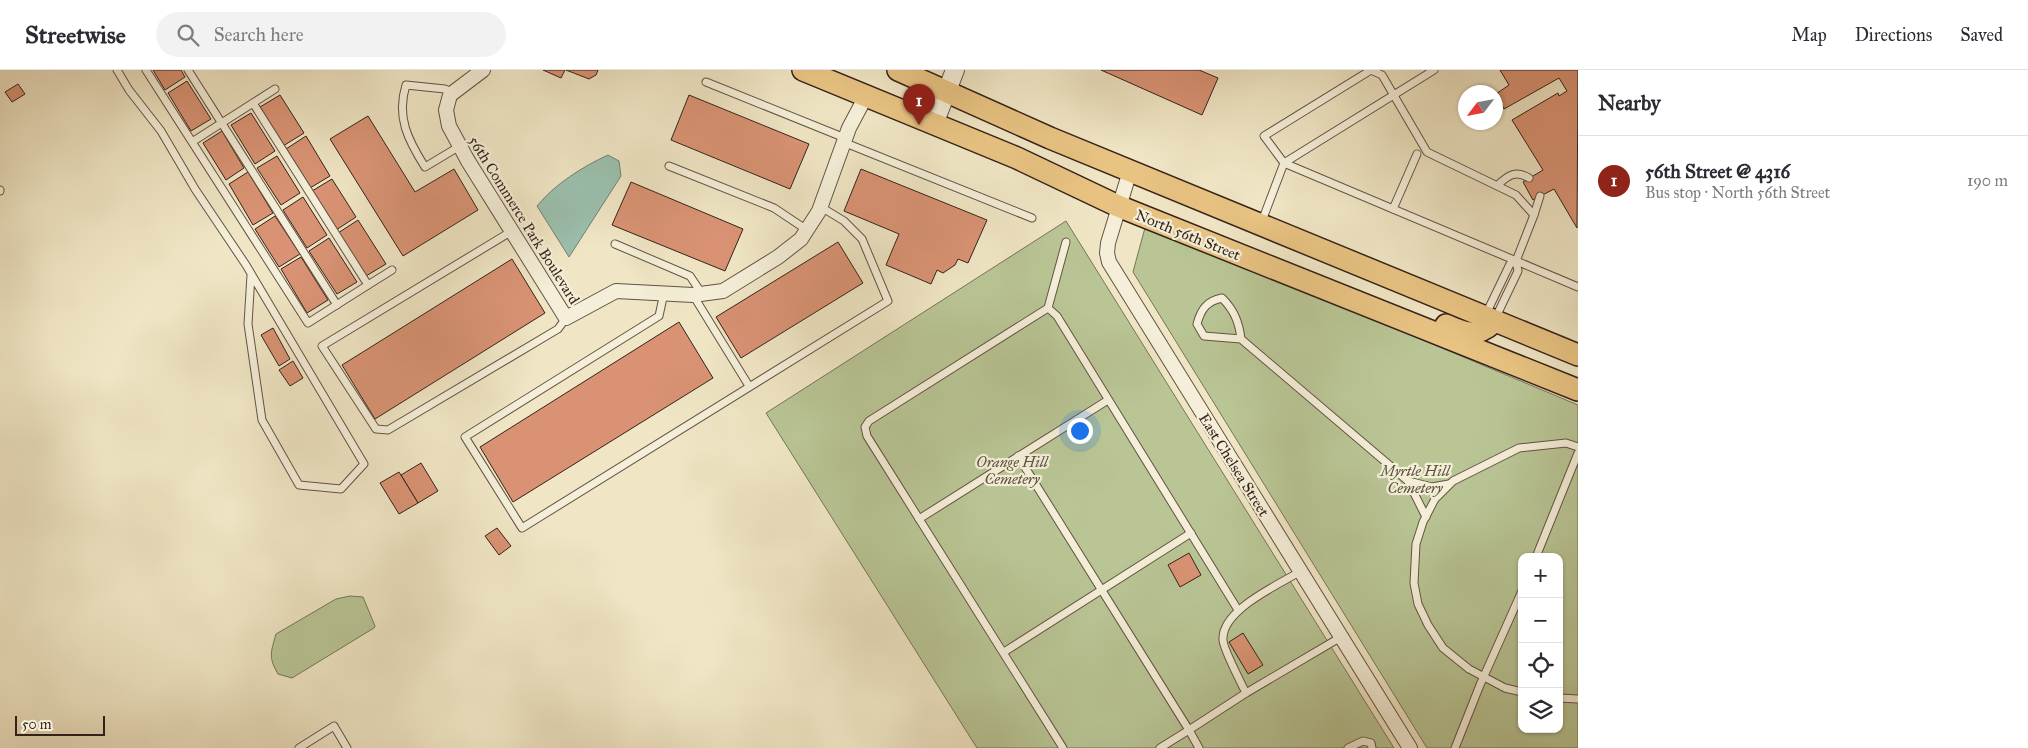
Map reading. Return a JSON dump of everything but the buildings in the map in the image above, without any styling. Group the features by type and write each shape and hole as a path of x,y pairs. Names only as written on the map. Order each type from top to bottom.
{"main road":[{"name":"North 56th Street","path":"803,70 1017,158 1118,206 1578,390"},
{"path":"898,70 1130,171 1578,355"},
{"path":"1314,285 1324,282 1344,283 1420,313 1466,334 1486,329 1489,320"}],"street":[{"path":"452,93 482,70"},
{"path":"934,124 948,92 954,70"},
{"name":"56th Commerce Park Boulevard","path":"452,93 446,110 449,126 566,318 616,291 698,295 723,291 778,257 801,239 821,207 844,140 866,96"},
{"name":"East Chelsea Street","path":"1130,171 1108,243 1109,262 1410,748"},
{"path":"1528,371 1578,394"}],"lane":[{"path":"117,70 129,90 161,131 195,189 251,275 364,464 340,489 300,485 262,420 248,324 251,275"},
{"path":"146,70 308,323 392,270"},
{"path":"188,70 336,305"},
{"path":"1534,215 1516,195 1498,185 1438,159 1428,152 1382,75 1371,70 1264,136 1284,163 1578,287"},
{"path":"1260,225 1284,163 1434,70"},
{"path":"706,82 1032,218"},
{"path":"452,93 445,90 406,85 402,98 403,124 409,142 425,167 460,146"},
{"path":"192,142 275,89"},
{"path":"253,103 368,285"},
{"path":"1393,209 1417,154"},
{"path":"669,166 774,208 807,230"},
{"path":"1498,185 1506,177 1513,174 1521,174 1528,178"},
{"path":"1489,320 1518,270 1516,261 1540,196"},
{"path":"664,293 659,316 465,436 522,528 888,301 862,239 844,221 821,207"},
{"path":"512,231 322,346 376,429 388,430 558,329 566,318"},
{"path":"1063,748 867,436 865,427 869,421 1048,308 1066,242"},
{"path":"615,244 690,276 698,295 749,386"},
{"path":"1489,320 1510,264 1516,261"},
{"path":"1241,339 1239,324 1232,307 1222,298 1214,300 1200,311 1197,324 1204,336 1241,339 1408,481 1426,517"},
{"path":"1048,308 1057,316 1238,610"},
{"path":"919,519 1108,400"},
{"path":"1518,691 1505,688 1469,669 1443,648 1428,625 1418,604 1414,583 1416,544 1435,499 1453,480 1519,448 1566,443 1578,447"},
{"path":"1538,553 1578,453"},
{"path":"1018,456 1199,748"},
{"path":"1408,481 1432,487 1450,484"},
{"path":"1004,652 1191,534"},
{"path":"1246,693 1223,641 1227,624 1238,610 1300,571"},
{"path":"1455,748 1484,676 1519,598"},
{"path":"1160,748 1246,693 1341,637"},
{"path":"1563,698 1578,699"},
{"path":"299,748 334,726 347,748"},
{"path":"1348,748 1363,741 1371,743 1372,748"}],"green space":[{"name":"Orange Hill Cemetery","path":"1066,221 1394,748 977,748 766,413"},
{"name":"Myrtle Hill Cemetery","path":"1146,224 1578,405 1578,748 1427,748 1133,272"},
{"path":"350,596 363,597 375,626 374,628 292,678 278,674 271,654 276,634 336,599"}],"shaded area":[{"path":"608,155 619,161 621,176 569,257 537,206 552,190 570,177"}],"place":[{"name":"56th Street @ 4316","path":"919,125"}]}
